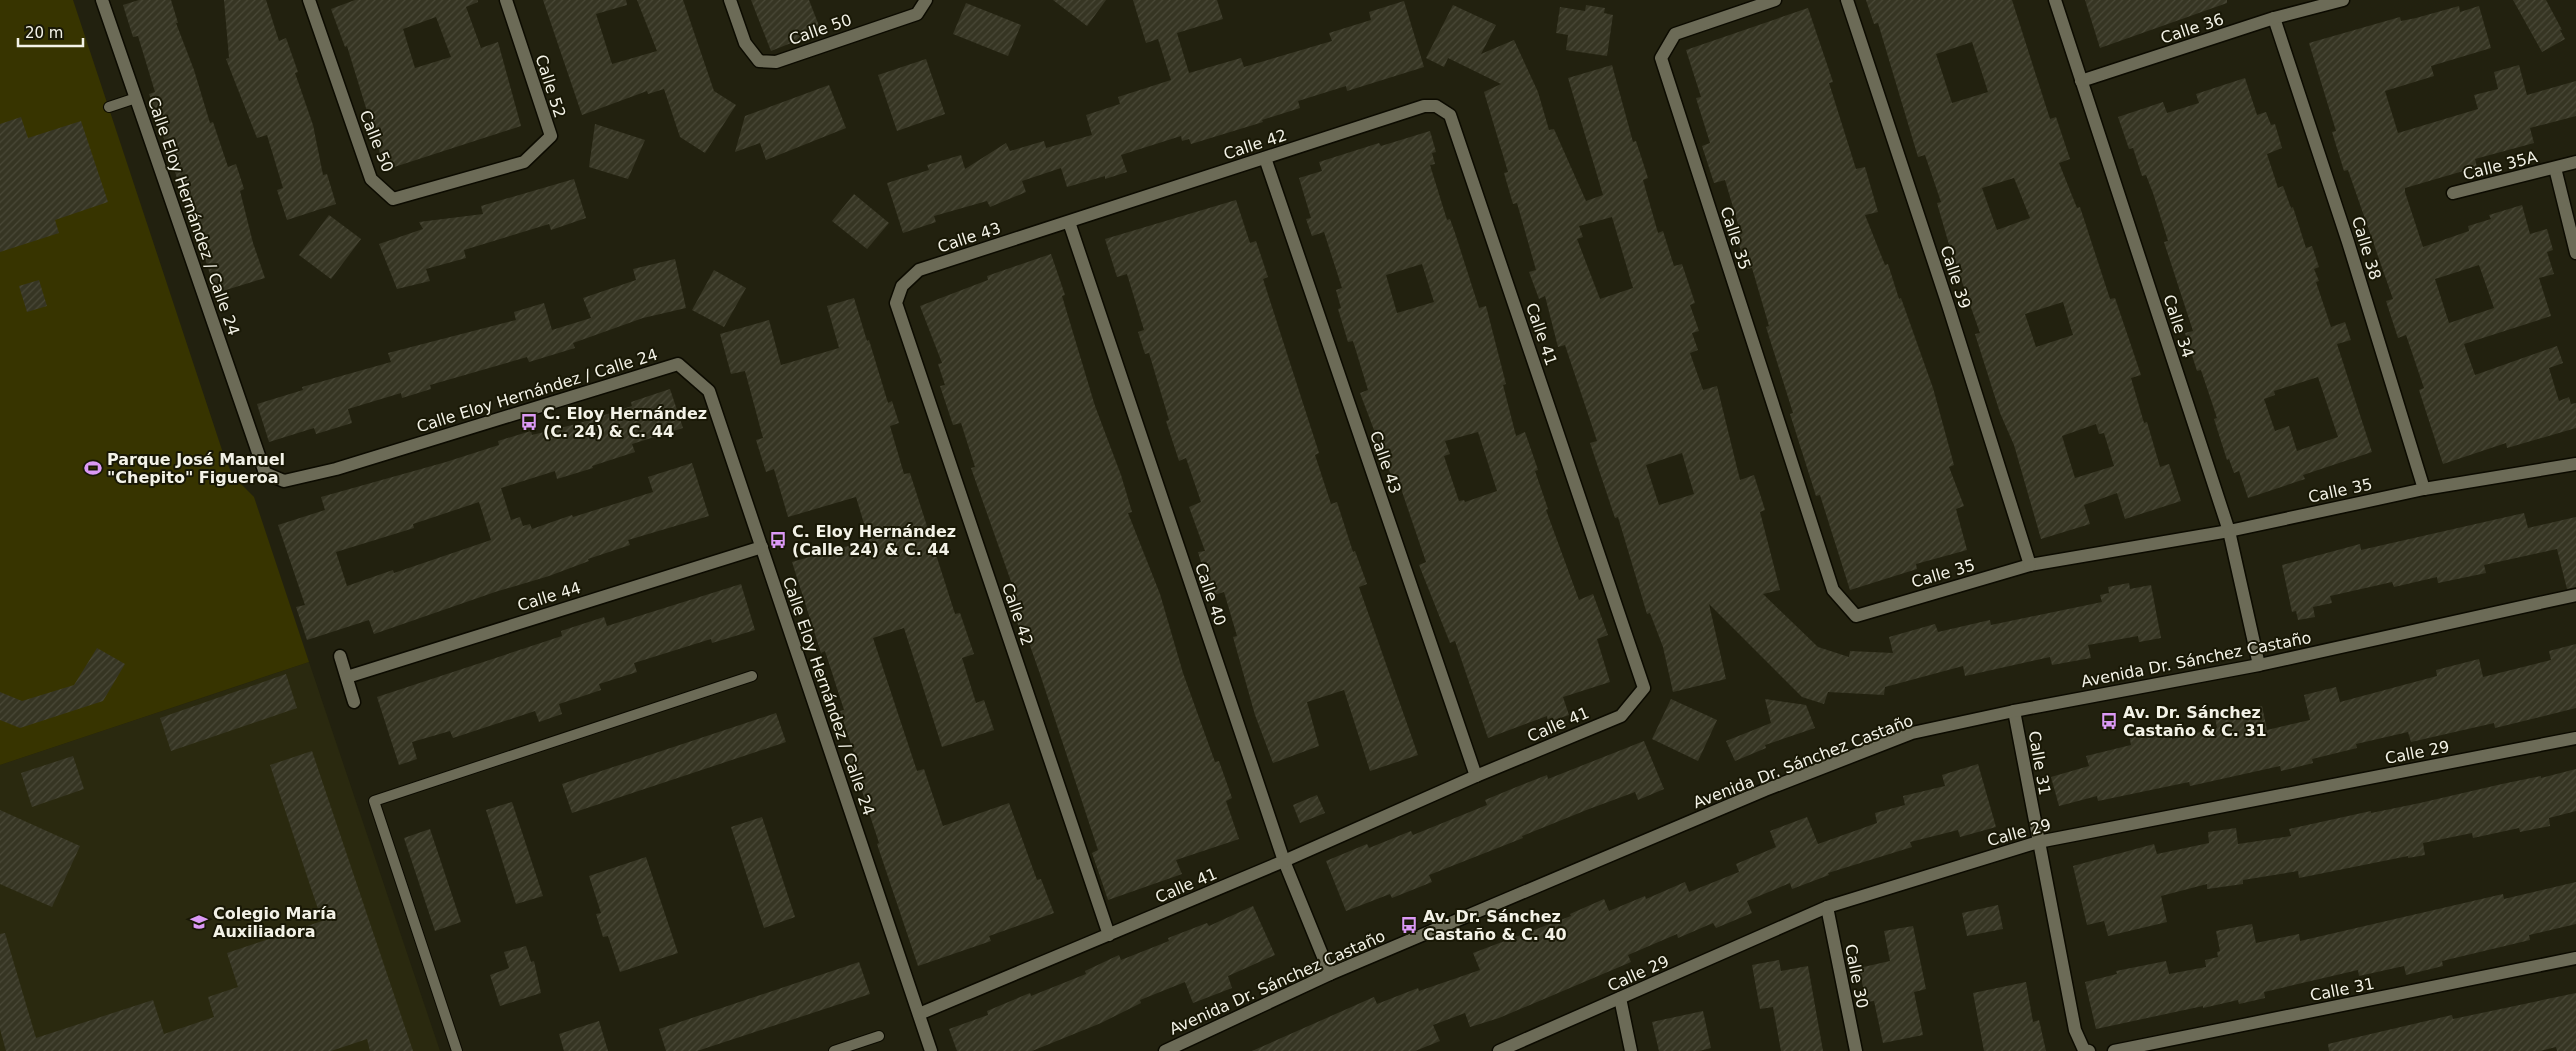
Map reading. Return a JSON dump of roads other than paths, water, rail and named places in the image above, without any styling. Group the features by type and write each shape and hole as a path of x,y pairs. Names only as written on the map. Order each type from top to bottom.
{"street":[{"name":"Calle Eloy Hernández / Calle 24","path":"102,0 265,473 284,481 336,469 678,364 709,391 931,1051"},
{"name":"Calle 50","path":"309,0 371,179 393,199 484,173"},
{"name":"Calle 52","path":"484,173 524,162 551,136 506,0"},
{"name":"Calle 50","path":"730,0 745,44 759,61 776,62 917,14 926,0"},
{"name":"Calle 35","path":"1775,0 1676,34 1661,58 1833,590 1856,616 2030,565 2229,531 2424,489 2576,464"},
{"name":"Calle 39","path":"1847,0 1948,305 2030,565"},
{"name":"Calle 34","path":"2055,0 2229,531 2258,665"},
{"name":"Calle 36","path":"2081,81 2274,18 2343,0"},
{"name":"Calle 38","path":"2274,18 2348,242 2424,489"},
{"name":"Calle 42","path":"1069,222 1424,106 1436,106 1450,116"},
{"name":"Calle 41","path":"919,1014 1110,935 1476,776 1620,716 1644,688 1450,116"},
{"name":"Calle 43","path":"1265,158 1476,776"},
{"name":"Calle 35A","path":"2453,193 2576,162"},
{"name":"Calle 35A","path":"2555,168 2576,253"},
{"name":"Calle 43","path":"896,303 902,286 919,270 1069,222"},
{"name":"Calle 40","path":"1069,222 1284,861 1330,974"},
{"name":"Calle 42","path":"896,303 1110,935"},
{"name":"Calle 44","path":"347,677 762,547"},
{"name":"Avenida Dr. Sánchez Castaño","path":"1165,1051 1330,974 1765,790 1912,734 2014,711 2258,665 2576,595"},
{"path":"340,656 354,702"},
{"name":"Calle 31","path":"2014,711 2075,1030 2084,1050 2089,1051"},
{"name":"Calle 29","path":"1498,1051 1827,906 2038,842 2576,738"},
{"name":"Calle 30","path":"1827,906 1856,1051"},
{"name":"Calle 31","path":"2114,1051 2576,958"},
{"path":"1620,998 1631,1051"}],"lane":[{"path":"109,107 136,98"},
{"path":"457,1051 374,801 752,676"},
{"path":"834,1051 879,1036"}],"place":[{"name":"C. Eloy Hernández (C. 24) & C. 44","path":"529,422"},
{"name":"Parque José Manuel \"Chepito\" Figueroa","path":"93,468"},
{"name":"C. Eloy Hernández (Calle 24) & C. 44","path":"778,540"},
{"name":"Av. Dr. Sánchez Castaño & C. 31","path":"2109,721"},
{"name":"Colegio María Auxiliadora","path":"199,922"},
{"name":"Av. Dr. Sánchez Castaño & C. 40","path":"1409,925"}]}
